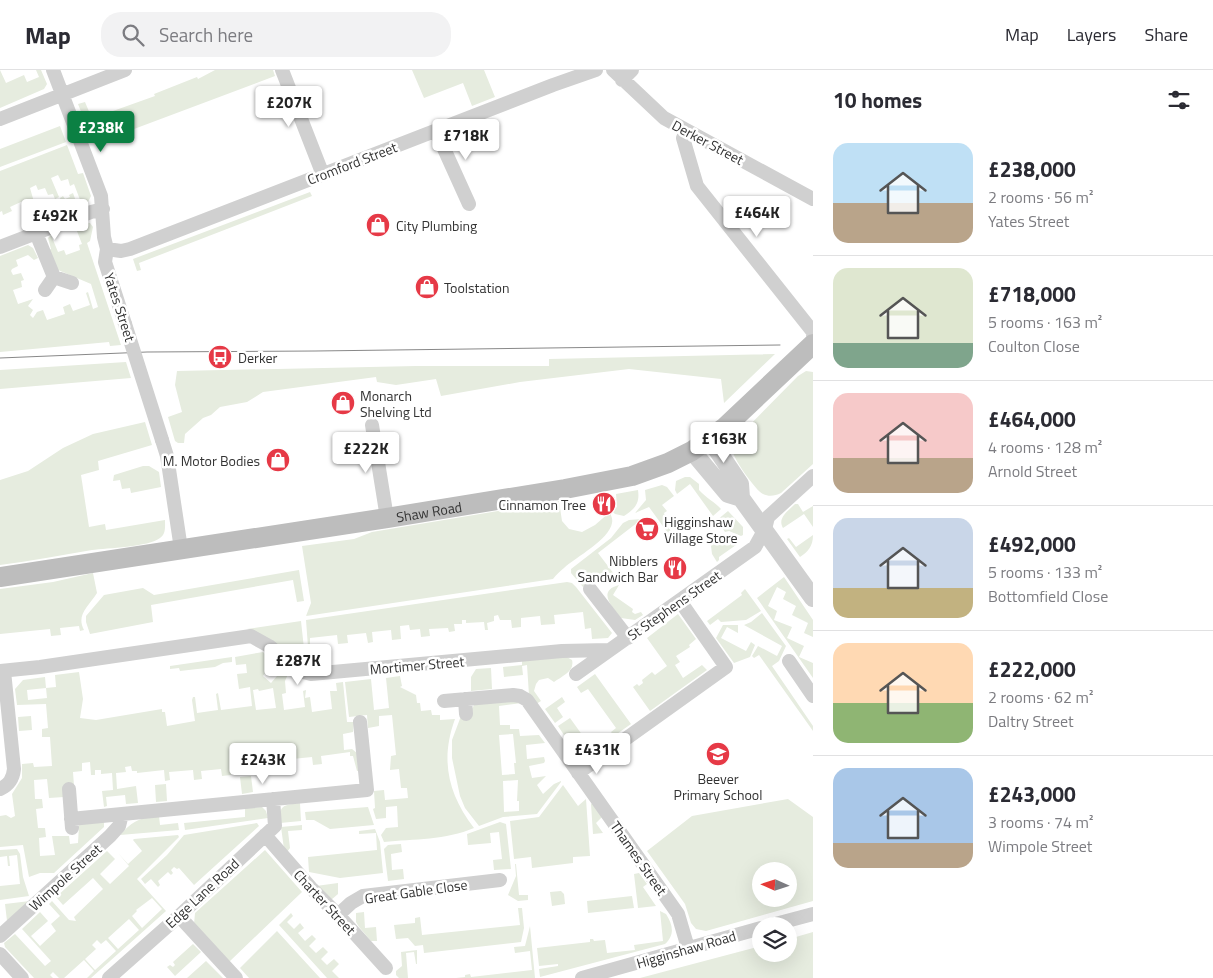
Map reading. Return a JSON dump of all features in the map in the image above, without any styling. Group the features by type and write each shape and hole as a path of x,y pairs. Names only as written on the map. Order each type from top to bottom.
{"main road":[{"name":"Shaw Road","path":"0,577 387,518 632,476 668,463 692,451 725,427 813,344"}],"street":[{"name":"Yates Street","path":"53,70 99,188 107,249 105,262 167,456 181,549"},
{"path":"0,119 124,70"},
{"path":"282,70 323,175"},
{"name":"Cromford Street","path":"107,249 121,251 130,249 553,84 596,70"},
{"path":"617,75 632,70"},
{"name":"Derker Street","path":"617,75 664,118 813,199"},
{"path":"436,130 469,204"},
{"path":"687,131 683,138 697,186 813,332 813,335"},
{"path":"0,247 91,212 103,210"},
{"path":"36,234 54,277 72,283"},
{"path":"45,290 54,277"},
{"path":"372,425 387,518"},
{"path":"709,438 740,484 741,498 813,598"},
{"path":"692,451 728,494 741,498"},
{"name":"St Stephens Street","path":"576,674 755,547 765,529 768,517 813,476"},
{"path":"590,589 628,638"},
{"path":"578,773 726,667 680,601"},
{"name":"Mortimer Street","path":"2,671 40,668 251,636 270,646 299,671 311,674 562,651 608,650"},
{"path":"789,661 813,696"},
{"path":"0,789 8,786 14,769 2,671"},
{"name":"Thames Street","path":"444,701 513,695 524,698 542,720 678,914 688,948"},
{"path":"465,699 466,714"},
{"path":"69,788 71,823 122,814 366,790 356,741 360,722"},
{"name":"Edge Lane Road","path":"109,978 179,916 275,826 273,799"},
{"name":"Wimpole Street","path":"0,936 110,836 119,826 122,814"},
{"name":"Charter Street","path":"265,835 312,889 386,968"},
{"name":"Great Gable Close","path":"338,915 351,903 363,896 500,880"},
{"path":"797,918 813,914"},
{"path":"179,916 236,978"},
{"name":"Higginshaw Road","path":"582,978 752,930"},
{"path":"0,954 22,978"}],"shaded area":[{"path":"0,70 6,83 24,75 27,82 39,77 36,70 41,70 47,84 44,89 0,108"},
{"path":"215,70 273,70 275,76 94,144 78,104 85,102 93,121 99,118 99,116 155,96 154,94 197,77 198,79"},
{"path":"412,70 484,70 495,97 472,106 463,83 424,98"},
{"path":"60,126 66,142 0,167 0,149"},
{"path":"67,145 78,174 83,173 91,196 88,202 82,205 74,184 70,186 68,179 61,181 58,175 51,178 59,197 55,199 53,194 48,195 45,188 38,190 36,185 30,188 34,202 25,206 23,201 10,207 12,211 3,215 2,211 0,212 0,171"},
{"path":"310,192 312,196 139,263 141,270 137,271 133,259"},
{"path":"73,193 78,207 65,212 60,198 63,196 65,199"},
{"path":"90,223 93,227 90,241 87,243 121,345 110,346 109,342 0,352 0,256 28,245 33,248 38,258 34,260 28,255 16,260 18,266 11,271 13,275 21,273 24,280 21,281 22,287 13,290 18,304 33,299 28,306 33,310 30,315 33,318 37,312 43,310 47,320 65,314 63,307 70,304 73,311 90,305 86,293 88,292 93,309 98,307 91,284 58,270 48,251 51,249 48,238 51,235 58,252 64,250 66,255 80,250 79,245 82,244 75,226"},
{"path":"775,354 724,403 721,379 629,369 520,382 441,396 436,379 396,385 377,382 376,377 263,392 247,402 220,407 211,415 203,418 185,434 184,443 175,441 168,417 182,412 175,385 177,371 416,366 549,366 549,359"},
{"path":"126,362 131,378 0,389 0,370"},
{"path":"806,371 813,372 813,464 781,493 772,496 765,495 755,487 740,466 733,453 733,445 739,436 798,376"},
{"path":"145,422 152,445 98,461 99,470 81,475 89,527 105,524 106,530 165,520 165,530 162,536 155,541 138,545 92,550 0,565 0,480 28,471 63,448 93,434"},
{"path":"149,466 159,472 161,487 131,493 130,488 122,489 120,480 113,481 114,475"},
{"path":"690,477 699,484 699,490 721,509 713,516 690,484 677,494 675,490 676,481"},
{"path":"662,485 667,487 674,496 662,505 667,511 664,513 672,535 670,536 649,507 635,513 646,500 645,490"},
{"path":"638,490 636,505 631,511 624,516 615,514 612,511 617,507 616,494"},
{"path":"559,501 562,521 569,529 582,532 595,525 610,512 612,522 610,529 599,542 563,569 553,579 306,616 311,603 302,546 354,539 372,532"},
{"path":"795,504 798,504 803,512 813,506 813,527 804,514 783,528 782,518"},
{"path":"728,511 743,527 743,535 741,536 729,531 725,532 717,520"},
{"path":"642,519 598,553 614,574 597,584 592,579 583,587 571,573 571,569 611,538 623,523 629,520"},
{"path":"728,534 731,538 735,539 734,543 736,545 719,557 717,562 712,554 711,546 714,541 716,543"},
{"path":"813,535 809,548 800,557 787,539 789,538 796,547"},
{"path":"299,570 304,601 297,602 293,580 151,605 153,622 90,634 86,622 86,616 104,595 143,588 154,595"},
{"path":"93,573 97,593 82,615 81,620 84,630 80,631 79,626 60,628 61,635 51,636 50,629 0,634 0,589 53,582"},
{"path":"784,577 813,620 813,637 804,633 808,623 792,615 796,606 783,599 786,592 777,587 768,606 777,611 774,620 792,627 787,638 804,646 799,657 813,663 813,678 757,598"},
{"path":"567,582 572,583 576,587 612,633 608,638 592,639 591,628 585,629 583,612 554,615 555,624 541,625 540,616 521,618 521,627 512,628 511,620 500,620 498,615 494,616 494,621 487,623 488,630 485,630 484,622 466,623 466,620 462,620 462,624 454,624 455,631 449,632 448,628 429,629 430,636 421,637 420,629 410,630 409,625 400,626 401,639 392,640 391,630 372,632 373,642 368,643 366,633 347,635 348,643 338,644 337,635 310,638 310,647 308,647 306,620"},
{"path":"619,585 613,595 633,609 632,612 635,614 641,612 643,615 635,620 621,618 608,600 608,591"},
{"path":"745,589 761,611 746,620 721,622 718,619 710,625 707,621 742,595 741,593"},
{"path":"762,613 786,646 779,661 772,666 813,726 813,731 759,655 754,658 752,656 758,646 777,656 782,646 744,625"},
{"path":"678,614 696,639 689,645 690,647 676,656 680,662 675,665 683,678 702,665 707,670 650,711 633,687 643,683 642,680 652,672 655,675 667,666 647,638"},
{"path":"301,621 306,667 302,666 269,639 247,629"},
{"path":"723,625 738,625 738,633 727,627 721,638 746,651 751,642 755,645 750,657 734,663 716,638"},
{"path":"263,652 273,662 263,676 271,683 283,669 288,674 285,681 286,693 282,694 284,710 305,707 303,691 306,690 305,698 310,697 312,712 332,709 330,691 337,691 336,683 343,682 347,722 354,722 353,732 343,734 344,750 352,749 357,753 360,771 357,771 350,752 321,756 322,764 313,765 312,757 292,759 293,769 289,769 287,753 283,753 283,759 264,761 265,772 251,773 249,763 230,765 231,775 222,776 221,769 201,771 202,779 194,780 193,770 169,772 170,780 165,781 164,770 137,773 137,771 132,771 131,766 125,767 126,772 116,773 117,789 136,786 138,803 126,804 125,795 106,797 107,806 104,807 102,791 113,790 112,773 101,774 101,770 95,770 95,775 91,775 90,762 82,763 82,771 73,772 74,786 64,797 49,798 47,779 34,780 35,799 42,799 43,808 36,809 38,828 45,828 46,837 39,838 40,856 55,855 52,836 69,836 70,844 78,843 79,825 104,821 104,827 54,873 40,873 29,877 23,845 0,847 0,816 6,815 11,818 15,816 12,794 22,778 22,764 33,763 34,767 52,766 50,737 42,737 42,729 48,728 46,704 17,705 15,689 23,680 45,677 46,688 56,687 55,675 79,672 83,699 80,718 96,720 162,709 162,712 165,712 167,726 195,721 193,697 195,697 197,713 218,710 216,694 218,693 221,710 252,706 250,687 239,689 237,674 247,673 246,664 236,665 235,657","holes":["46,688 47,698 28,700 27,690","273,688 276,708 256,710 253,690 258,689 259,691"]},
{"path":"565,656 572,660 572,667 554,682 548,678 539,680 534,691 541,701 536,704 529,695 527,665 522,666 523,675 504,677 503,667 522,665 522,661"},
{"path":"232,657 232,662 223,663 215,667 180,671 179,668 170,669 170,666"},
{"path":"491,668 492,689 471,691 471,677 476,669"},
{"path":"595,674 631,724 614,736 611,732 616,728 588,689 581,693 577,687"},
{"path":"400,676 402,686 400,687 416,695 421,711 431,710 432,715 440,715 440,720 455,719 448,749 449,776 458,802 474,828 441,837 384,842 381,835 386,828 398,827 397,806 386,807 386,818 376,819 373,809 375,808 374,791 384,790 385,800 408,798 407,788 401,788 399,769 390,770 391,756 396,755 392,715 379,716 379,726 368,728 367,715 349,717 345,682 371,679 374,710 389,708 386,678"},
{"path":"562,697 565,702 557,708 563,717 555,723 545,709"},
{"path":"514,700 522,703 499,706 500,725 510,725 510,729 519,729 520,736 539,735 545,743 526,745 527,759 544,757 545,761 544,763 529,766 532,778 546,776 537,785 543,794 554,784 561,782 537,814 503,817 479,826 465,808 460,796 452,758 452,740 461,716 472,709 475,703","holes":["513,734 516,763 514,763 515,774 502,775 499,735","518,780 517,801 519,801 519,811 504,812 503,781"]},
{"path":"31,716 32,730 19,731 18,717"},
{"path":"570,718 593,750 580,759 558,726"},
{"path":"251,776 253,792 242,794 240,777"},
{"path":"166,784 167,801 156,802 155,785"},
{"path":"563,785 578,806 586,799 590,856 573,857 573,863 532,868 531,857 514,859 510,821 539,817"},
{"path":"788,799 813,817 813,901 798,905 798,862 752,862 752,908 788,908 706,931 696,929 691,923 685,904 647,851 692,816"},
{"path":"300,803 301,821 280,823 280,813 283,807"},
{"path":"593,803 602,817 596,823 603,833 593,834 591,804"},
{"path":"262,807 266,811 268,818 185,830 184,823 245,817 245,808"},
{"path":"368,807 374,825 330,829 314,820 306,820 305,812"},
{"path":"159,816 160,825 178,823 179,830 120,835 137,821"},
{"path":"500,822 506,824 511,869 494,870 493,860 502,859 499,832 490,833 491,843 468,845 467,834"},
{"path":"257,823 259,826 194,885 179,868 174,867 171,870 173,873 171,875 168,872 158,881 160,885 158,887 151,879 145,884 141,879 167,855 184,835"},
{"path":"302,825 302,830 288,831 290,848 287,852 284,849 281,827"},
{"path":"375,829 380,842 383,873 340,878 309,872 308,857 377,850 376,833 359,834 359,831"},
{"path":"178,835 179,837 137,879 166,911 91,978 87,978 94,971 84,960 64,978 59,978 53,972 50,975 53,978 34,978 5,947 4,943 15,934 45,966 51,961 22,929 40,912 48,921 31,936 40,946 56,931 51,924 60,916 49,904 52,901 69,920 76,921 74,917 103,889 93,878 63,905 56,897 107,851 115,859 100,874 110,884 129,866 118,853 128,864 142,851 134,839","holes":["152,898 162,909 142,928 132,916 136,910","129,919 139,930 118,949 108,938","97,940 101,944 106,940 116,951 95,970 85,959 96,949 92,945"]},
{"path":"401,844 402,852 391,854 392,870 403,869 404,879 388,881 384,849 388,845"},
{"path":"17,849 20,854 23,877 29,896 0,900 0,886 20,884 17,855 9,856 10,866 8,866 7,856 0,857 0,850"},
{"path":"265,850 302,892 229,962 194,924 195,913"},
{"path":"515,864 519,895 528,895 528,900 518,901 508,895 516,876"},
{"path":"639,873 647,884 643,887 656,906 638,908 634,874"},
{"path":"338,883 338,894 331,900 316,886"},
{"path":"561,891 564,894 565,904 552,906 550,892"},
{"path":"632,896 634,908 588,913 587,901"},
{"path":"30,901 9,920 7,921 5,904"},
{"path":"518,908 522,908 524,928 521,942 424,953 423,945 415,946 408,938 396,939 394,925 415,923 415,918 420,917 422,935 520,925"},
{"path":"660,911 666,914 672,930 665,944 540,977 539,969 558,966 558,964 539,966 537,948 590,942 590,939 593,939 594,941 605,940 607,953 635,950 634,945 663,941"},
{"path":"364,912 365,928 376,927 377,941 371,941 356,922 356,913"},
{"path":"291,913 293,916 287,922 294,929 300,923 304,928 298,933 305,941 312,935 316,939 309,946 316,953 323,947 328,952 321,959 327,965 334,959 339,964 332,971 339,978 327,978 279,925"},
{"path":"530,926 535,978 456,978 465,977 465,975 470,974 471,977 532,970 530,951 515,953 514,947 525,946"},
{"path":"277,931 320,978 249,978 240,968"},
{"path":"813,932 813,978 640,978 752,948 752,962 797,962 797,937"},
{"path":"193,944 201,952 175,976 167,967 170,965 173,967 175,965 173,962"},
{"path":"417,950 417,964 414,952 406,953 408,978 399,978 396,975 396,971 402,966 401,952"},
{"path":"206,961 223,978 187,978"}],"tram line":[{"path":"0,358 147,352 780,345"}],"place":[{"name":"City Plumbing","path":"378,225"},
{"name":"Toolstation","path":"427,287"},
{"name":"Derker","path":"220,357"},
{"name":"Monarch Shelving Ltd","path":"343,403"},
{"name":"M. Motor Bodies","path":"278,460"},
{"name":"Cinnamon Tree","path":"604,504"},
{"name":"Higginshaw Village Store","path":"647,529"},
{"name":"Nibblers Sandwich Bar","path":"675,568"},
{"name":"Beever Primary School","path":"718,754"}]}
